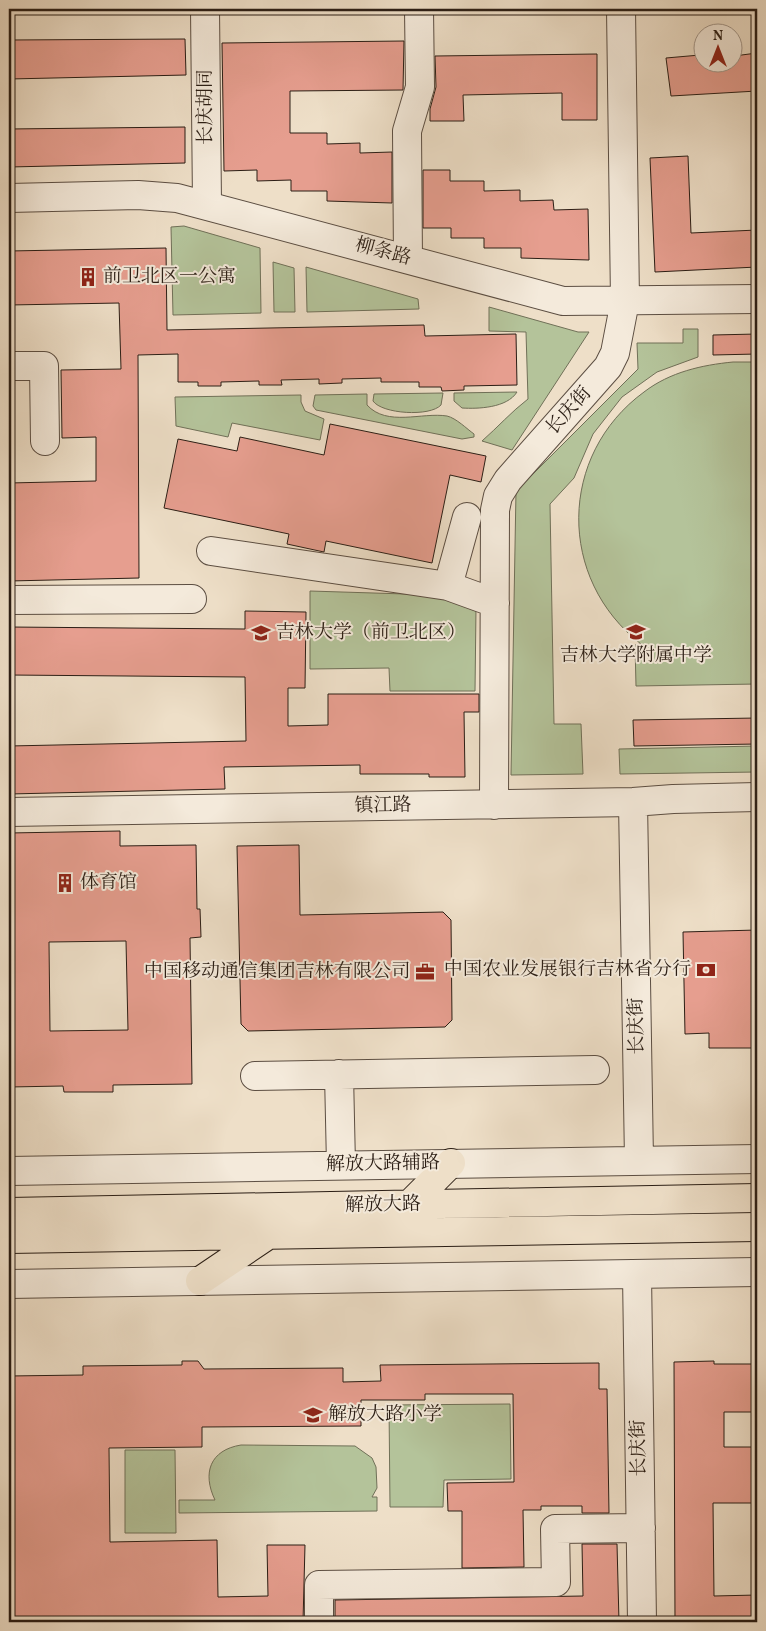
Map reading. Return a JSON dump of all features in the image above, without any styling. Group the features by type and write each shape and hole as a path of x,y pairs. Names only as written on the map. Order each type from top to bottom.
{"main road":[{"path":"410,1204 451,1163"},
{"name":"解放大路","path":"9,1212 757,1198"},
{"name":"解放大路","path":"9,1239 757,1227"},
{"path":"200,1281 268,1235"}],"street":[{"name":"长庆胡同","path":"205,9 207,204"},
{"path":"408,259 407,131 420,87 419,9"},
{"name":"长庆街","path":"494,805 496,510 498,496 508,480 608,367 615,353 625,301 621,9"},
{"name":"柳条路","path":"9,198 159,195 207,204 563,300 757,299"},
{"path":"9,366 44,366 45,441"},
{"path":"448,586 467,517"},
{"path":"210,552 448,586 495,603"},
{"path":"9,600 192,599"},
{"name":"镇江路","path":"9,812 494,805 757,797"},
{"name":"长庆街","path":"633,802 639,1160"},
{"path":"255,1076 595,1070"},
{"path":"339,1074 341,1165"},
{"name":"解放大路辅路","path":"9,1171 757,1159"},
{"path":"9,1284 757,1272"},
{"name":"长庆街","path":"636,1274 642,1622"},
{"path":"319,1622 319,1585 556,1582 555,1529 641,1528"}],"green space":[{"path":"184,226 260,248 261,313 173,315 171,227"},
{"path":"273,262 294,268 295,312 274,312"},
{"path":"306,267 418,299 419,309 307,312"},
{"path":"489,307 578,332 589,332 512,450 482,441 528,399 526,332 489,331"},
{"path":"683,329 698,329 698,357 657,372 622,397 593,434 574,478 550,504 554,724 581,724 583,774 511,775 516,491 638,369 637,343 683,343"},
{"path":"733,362 757,362 757,684 636,686 635,645 641,644 613,617 594,586 582,552 579,517 583,482 595,449 616,418 644,392 675,375 710,365"},
{"path":"517,392 506,401 484,408 462,408 454,401 454,393"},
{"path":"443,393 441,405 427,411 396,411 386,409 373,401 374,394"},
{"path":"367,394 367,405 375,412 395,417 447,416 474,434 474,437 462,439 316,410 313,406 315,395"},
{"path":"301,395 301,402 305,411 324,419 320,440 232,423 228,437 176,426 175,397"},
{"path":"310,591 437,595 476,608 475,691 390,691 389,668 310,669"},
{"path":"757,746 757,772 620,774 619,749"},
{"path":"510,1404 511,1479 444,1480 443,1507 390,1507 389,1405"},
{"path":"241,1445 355,1446 372,1458 376,1467 377,1488 372,1497 377,1497 377,1511 179,1513 179,1500 215,1500 209,1481 209,1472 212,1464 222,1452"},
{"path":"125,1450 175,1450 176,1533 125,1533"}],"building":[{"path":"185,39 186,75 9,79 9,40"},
{"path":"404,41 403,90 290,91 290,133 327,133 327,144 360,143 360,153 392,152 392,203 327,201 327,191 291,191 291,180 257,181 257,170 224,171 222,43"},
{"path":"757,53 757,91 671,96 666,58 694,56 694,72 744,72 744,55"},
{"path":"597,54 597,120 562,120 562,93 463,95 464,121 430,121 430,109 436,87 435,56"},
{"path":"185,127 185,163 9,167 9,129"},
{"path":"688,156 691,233 757,230 757,267 655,272 650,158"},
{"path":"423,170 450,170 450,181 484,181 484,191 520,190 520,201 553,200 554,210 588,209 589,260 521,258 521,248 484,248 484,238 451,238 451,228 423,228"},
{"path":"166,248 167,330 424,325 425,336 516,334 517,385 464,386 464,390 442,391 441,387 419,387 419,382 381,382 381,378 342,379 342,383 319,384 319,379 281,380 282,385 259,385 259,381 221,382 221,386 198,386 198,382 178,382 178,354 138,355 139,578 9,581 9,483 96,481 96,437 62,438 61,370 121,369 119,303 9,305 9,251"},
{"path":"757,334 757,354 713,355 713,335"},
{"path":"330,424 486,456 481,482 450,475 432,563 326,541 324,552 287,544 289,534 164,508 178,439 237,451 240,437 324,455"},
{"path":"245,611 306,612 305,688 288,688 288,726 328,725 328,694 479,694 479,712 464,712 465,777 429,777 429,774 360,774 360,765 224,767 225,789 9,794 9,746 246,741 245,677 9,675 9,627 245,629"},
{"path":"757,718 757,744 634,746 633,720"},
{"path":"120,831 120,846 196,845 197,909 200,909 201,937 190,938 192,1084 113,1085 113,1092 64,1092 63,1086 9,1087 9,833","holes":["126,941 128,1030 50,1031 49,942"]},
{"path":"299,845 300,915 443,912 451,920 452,1020 445,1027 248,1031 241,1024 237,846"},
{"path":"757,930 757,1048 709,1048 709,1033 685,1034 683,932"},
{"path":"182,1361 198,1361 204,1369 343,1368 343,1382 381,1381 380,1365 599,1363 599,1389 607,1389 609,1513 582,1513 582,1506 541,1506 541,1510 523,1510 524,1567 462,1568 462,1511 448,1511 447,1483 514,1482 513,1394 425,1394 425,1400 361,1400 361,1426 202,1427 202,1447 109,1448 110,1542 217,1540 218,1597 268,1596 267,1545 305,1545 303,1622 9,1622 9,1376 83,1375 83,1366 182,1365"},
{"path":"714,1361 714,1364 757,1364 757,1412 724,1412 724,1447 757,1447 757,1503 713,1503 714,1596 757,1595 757,1622 675,1622 674,1362"},
{"path":"582,1544 617,1544 619,1622 335,1622 335,1600 583,1596"}],"place":[{"name":"前卫北区一公寓","path":"88,277"},
{"name":"吉林大学附属中学","path":"636,632"},
{"name":"吉林大学（前卫北区）","path":"261,633"},
{"name":"体育馆","path":"65,883"},
{"name":"中国农业发展银行吉林省分行","path":"706,970"},
{"name":"中国移动通信集团吉林有限公司","path":"425,972"},
{"name":"解放大路小学","path":"313,1415"}]}
